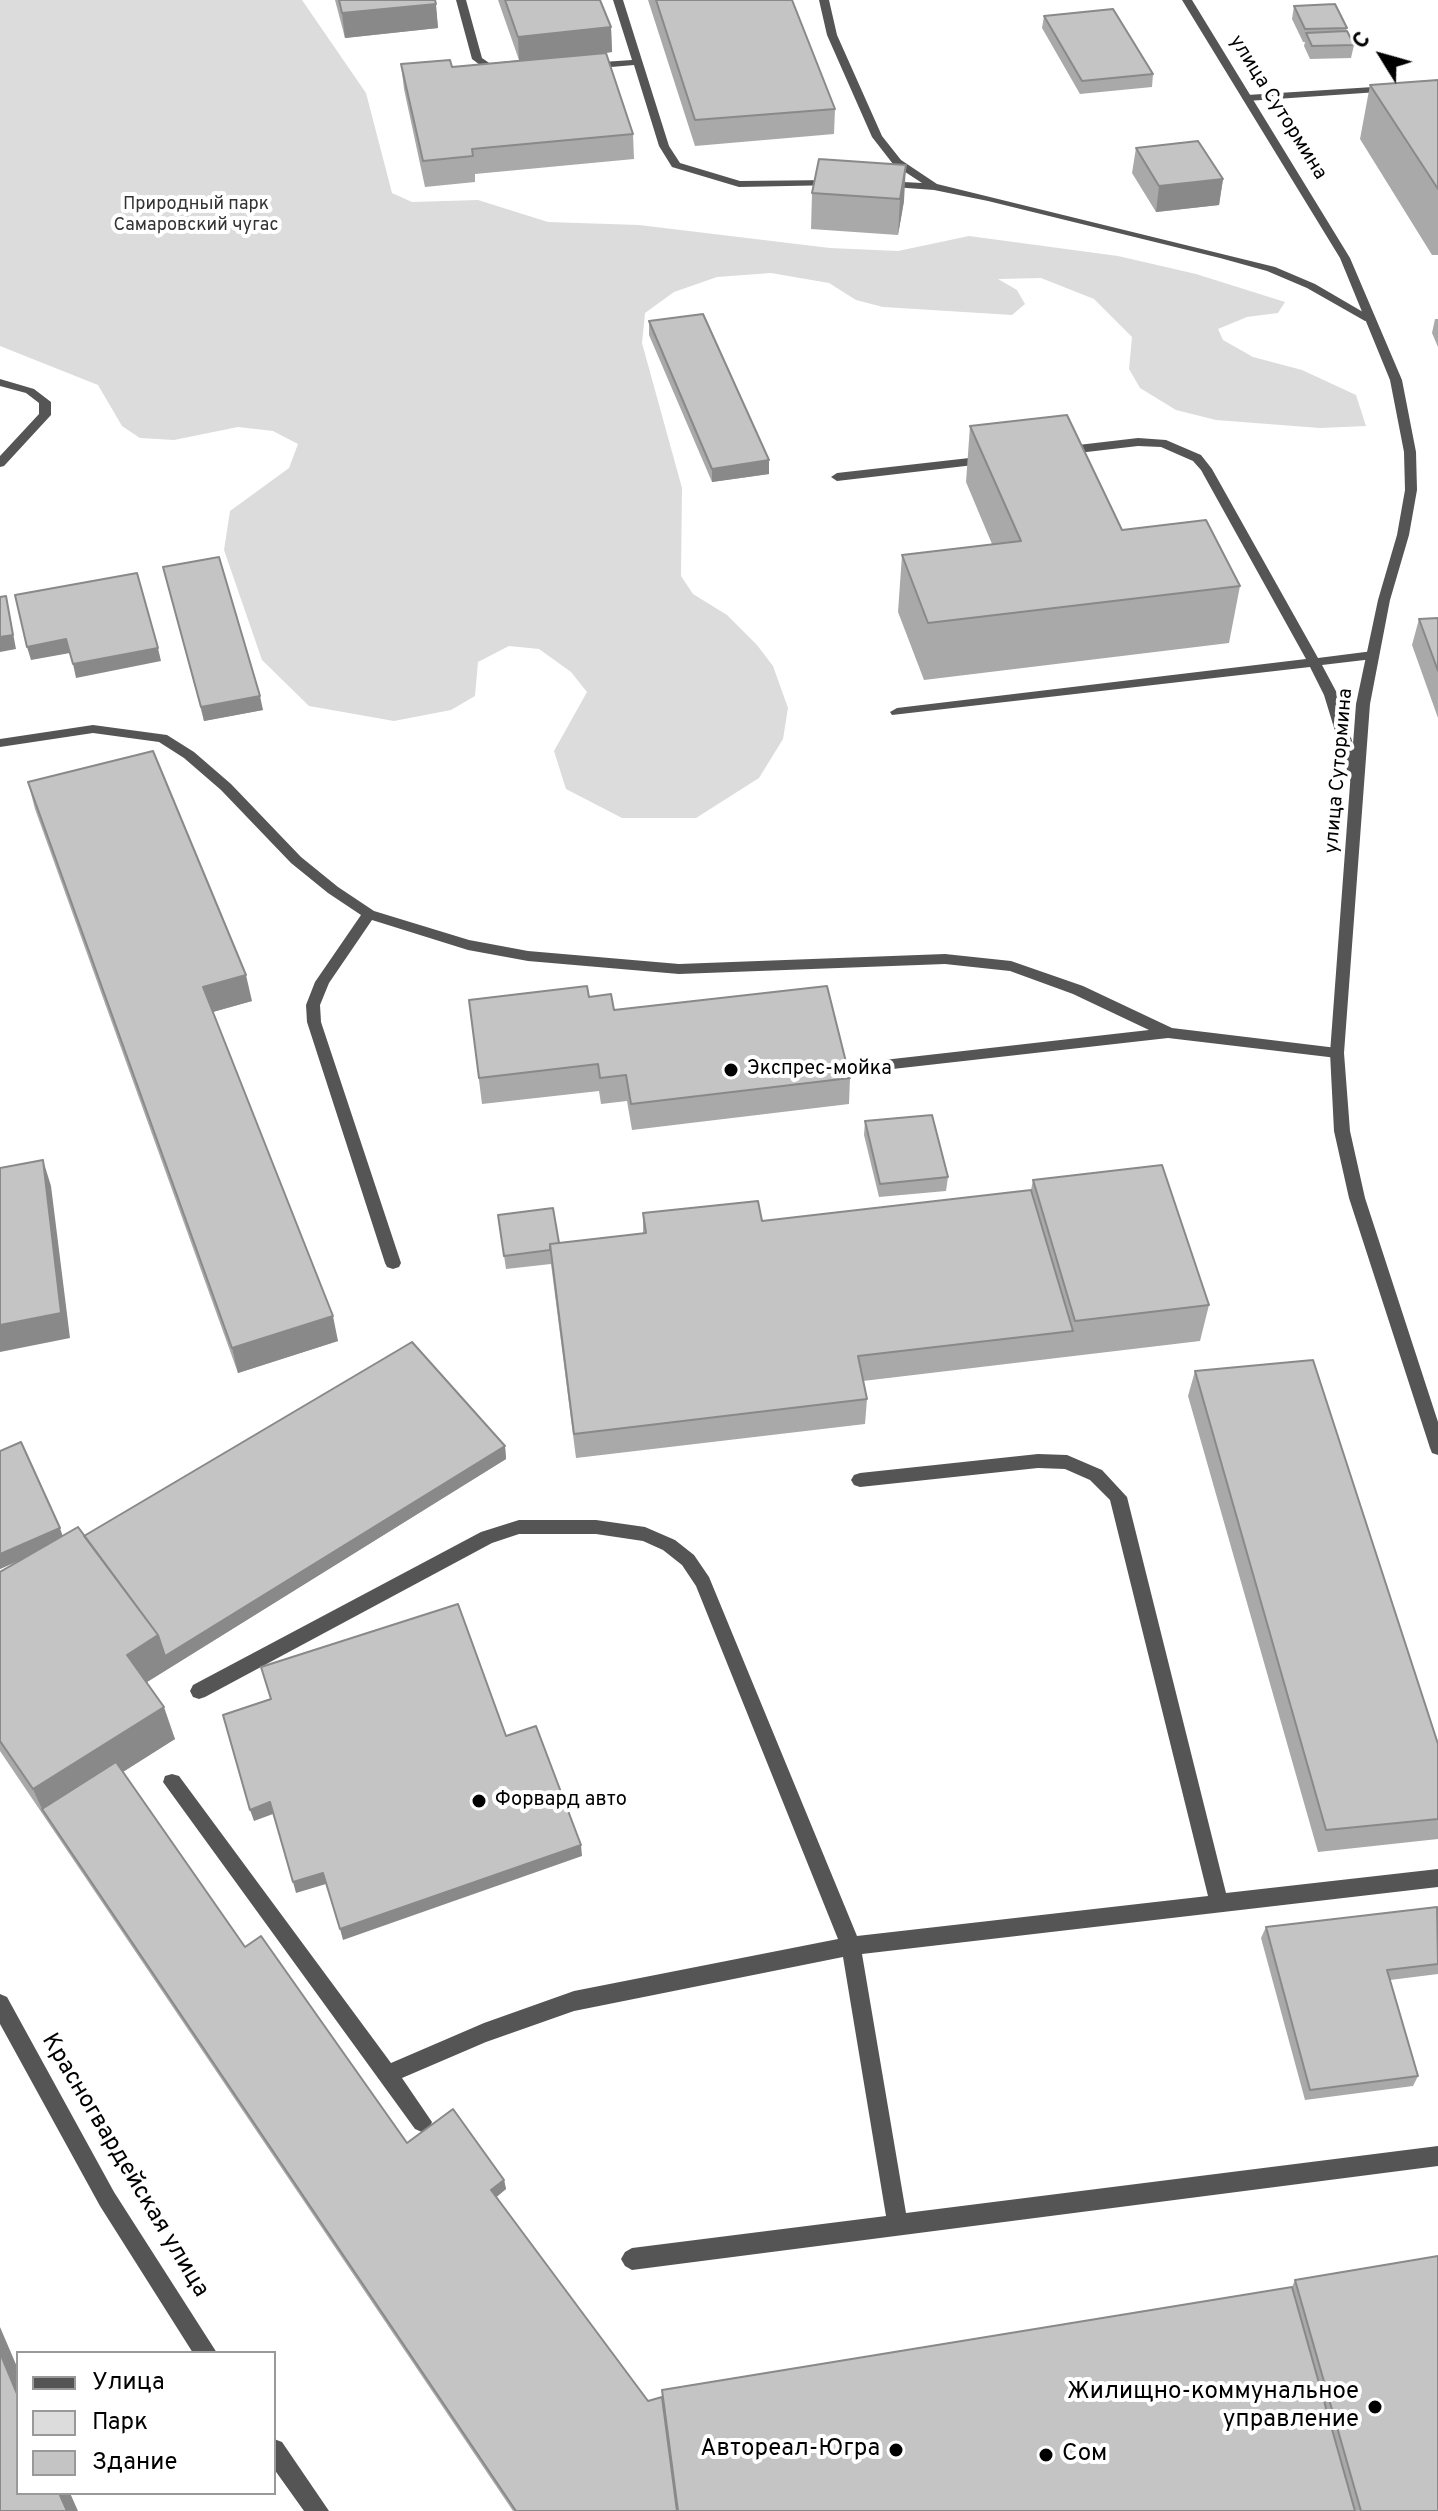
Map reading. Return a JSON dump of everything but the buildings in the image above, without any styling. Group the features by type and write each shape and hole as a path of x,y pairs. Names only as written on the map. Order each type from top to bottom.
{"street":[{"path":"461,0 477,59 492,69 511,73"},
{"path":"618,0 664,146 676,165 739,184 843,183"},
{"path":"824,0 832,35 877,137 897,162 934,187"},
{"path":"1187,1 1203,0"},
{"name":"улица Сутормина","path":"1187,1 1345,258 1396,380 1410,452 1411,490 1363,704 1337,1053 1342,1131 1357,1198 1431,1406 1438,1448"},
{"path":"574,68 638,62"},
{"path":"1247,98 1406,88"},
{"path":"872,183 934,187 988,198 1271,269 1311,286 1369,319"},
{"path":"0,382 30,391 45,402 45,415 0,463"},
{"path":"1043,453 1138,442 1178,448 1197,458 1206,469 1331,695 1358,781"},
{"path":"837,477 996,459"},
{"path":"897,712 1373,655"},
{"path":"0,743 93,729 162,738 189,755 226,787 296,860 369,914 468,945 528,956 679,969 945,959 1011,966 1078,990 1169,1033"},
{"path":"369,914 322,982 313,1005 314,1022 393,1263"},
{"path":"866,1067 1169,1033 1337,1053"},
{"path":"860,1480 1038,1461 1067,1462 1096,1475 1118,1497 1219,1902"},
{"path":"199,1691 487,1537 519,1527 596,1527 645,1534 669,1545 688,1560 703,1582 851,1946 898,2227"},
{"path":"172,1782 422,2122"},
{"path":"387,2074 484,2033 574,2001 851,1946 1438,1878"},
{"name":"Красногвардейская улица","path":"0,2004 107,2199 205,2351"},
{"path":"632,2259 1438,2156"},
{"path":"276,2453 318,2511"}],"green space":[{"name":"Природный парк Самаровский чугас","path":"0,0 302,0 366,93 392,193 412,202 478,200 548,222 639,225 830,248 898,251 969,236 1118,256 1196,274 1285,302 1278,313 1247,317 1218,329 1223,340 1253,357 1302,370 1356,395 1366,426 1320,428 1216,420 1176,410 1140,388 1129,369 1132,337 1094,299 1041,278 998,279 1017,290 1025,304 1012,315 883,307 856,300 829,283 771,273 717,277 674,292 645,313 642,343 682,488 681,576 693,594 727,615 757,645 773,666 788,708 783,739 759,778 696,818 622,818 566,789 554,751 587,692 571,672 539,649 509,646 478,662 475,696 451,710 394,721 309,706 262,660 224,550 230,511 289,468 298,444 273,431 238,427 174,440 140,438 122,426 98,385 0,346"}],"place":[{"name":"Экспрес-мойка","path":"731,1070"},
{"name":"Форвард авто","path":"479,1801"},
{"name":"Жилищно-коммунальное управление","path":"1375,2407"},
{"name":"Автореал-Югра","path":"896,2450"},
{"name":"Сом","path":"1046,2455"}]}
